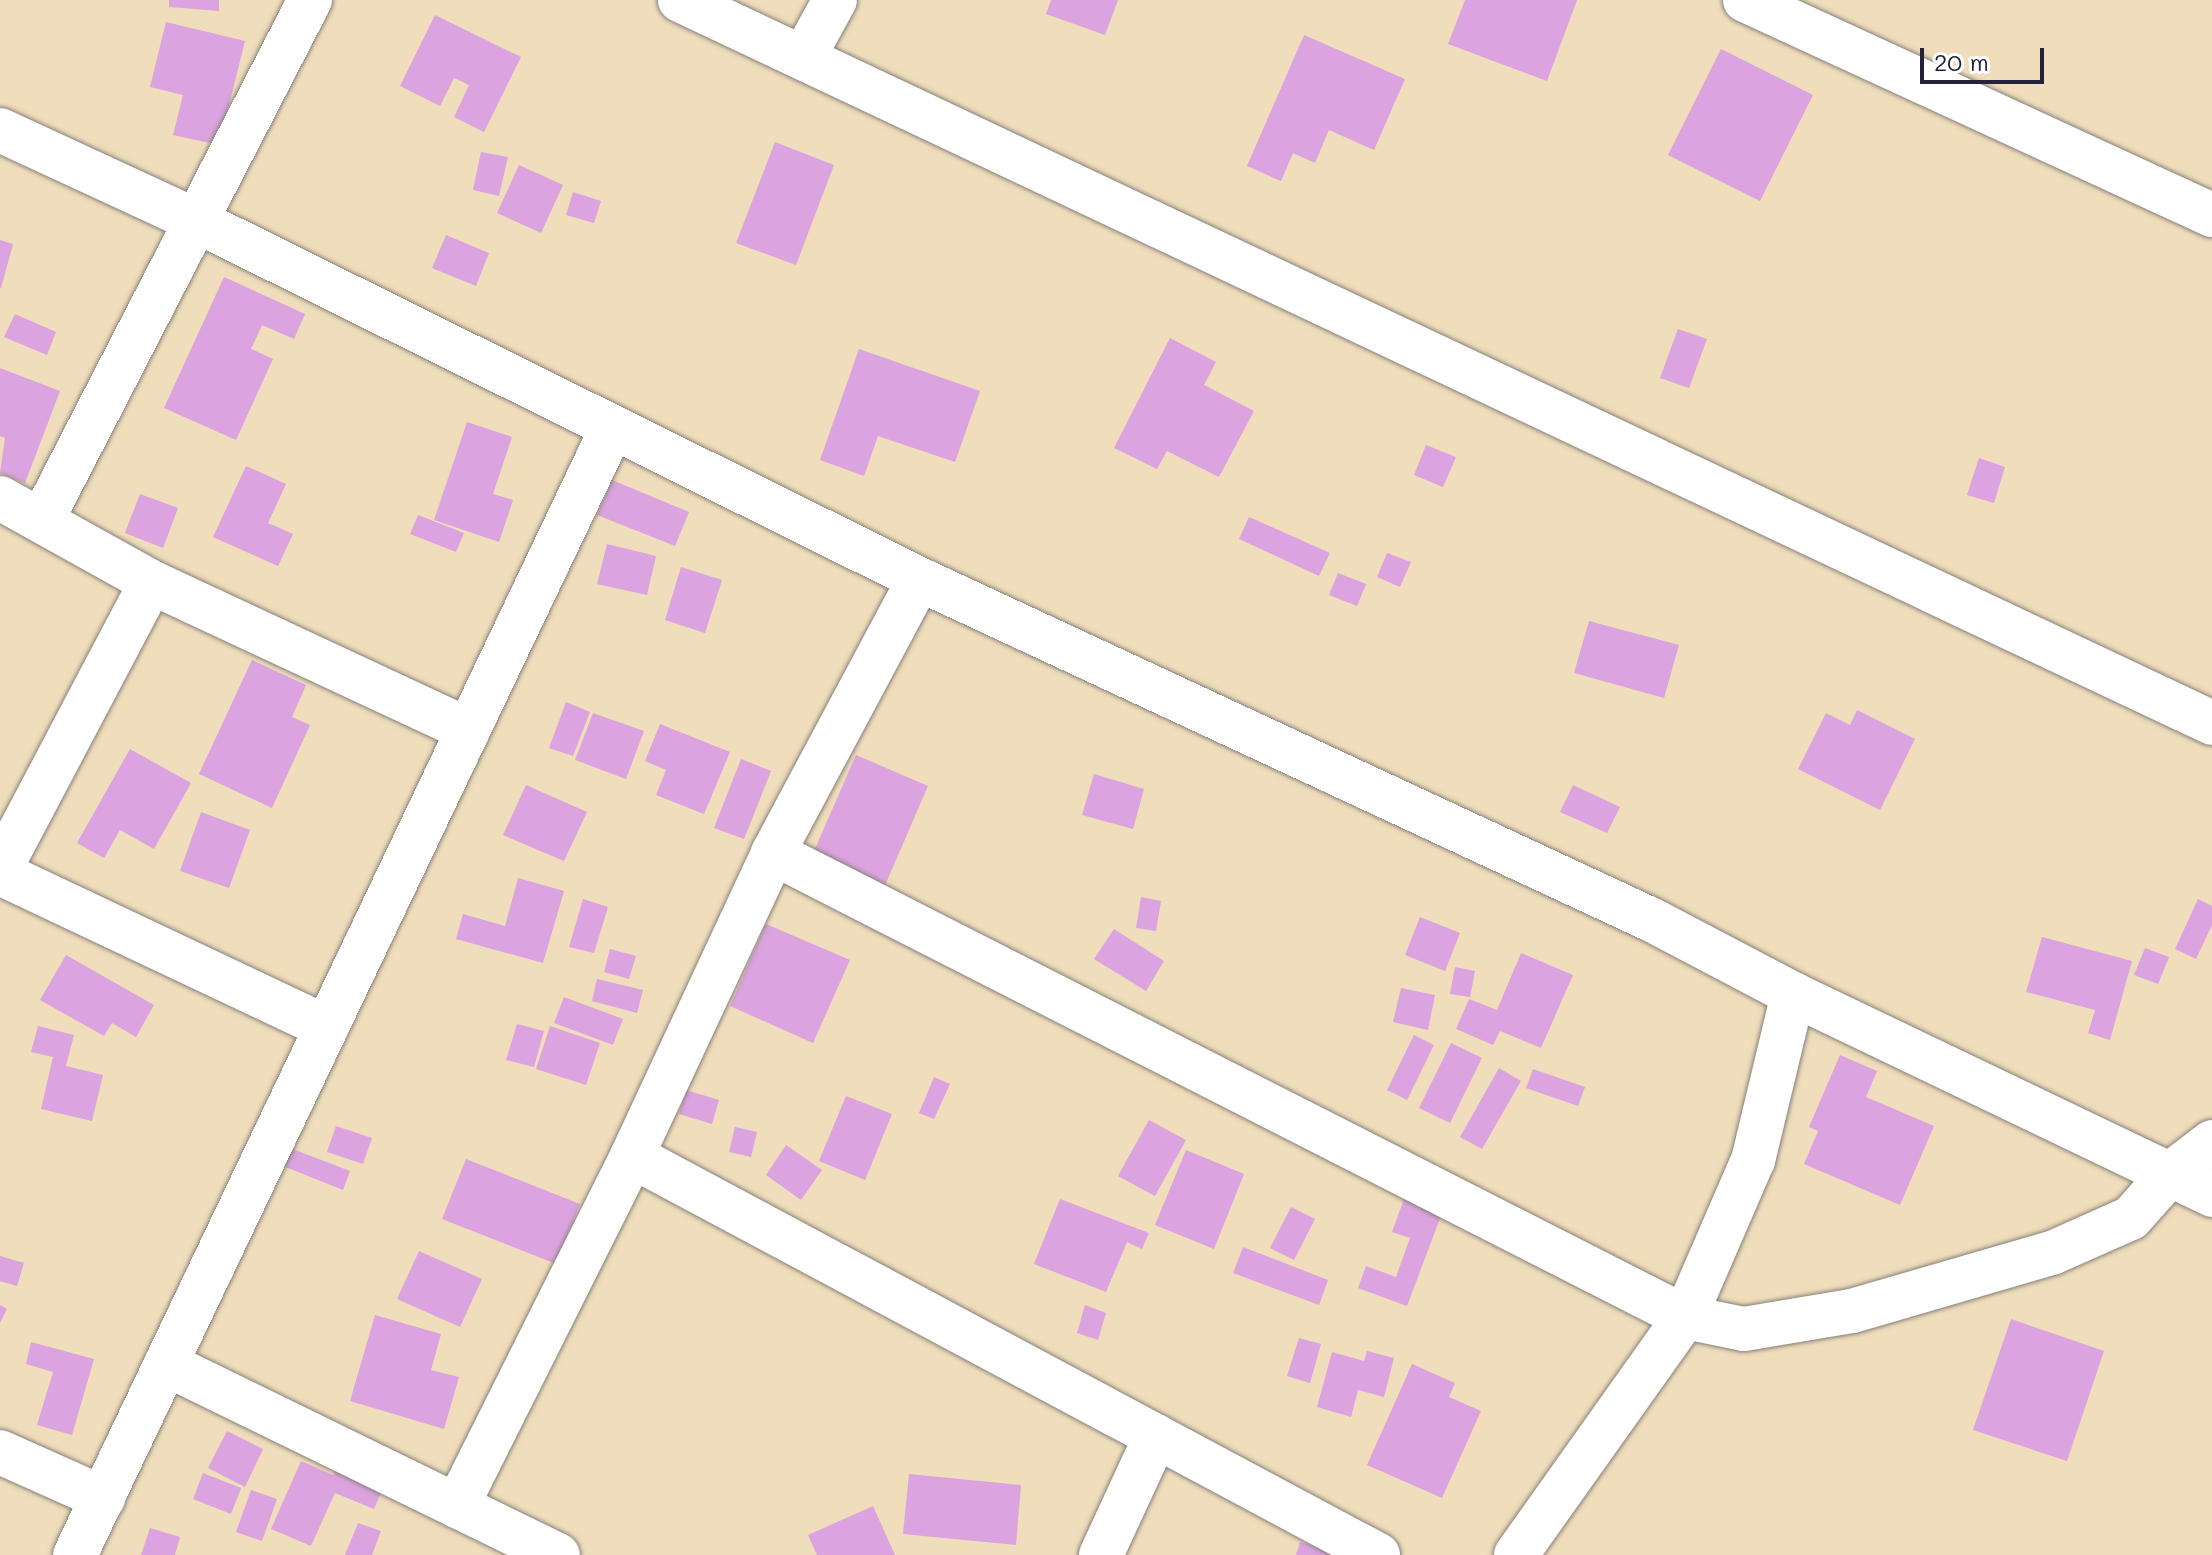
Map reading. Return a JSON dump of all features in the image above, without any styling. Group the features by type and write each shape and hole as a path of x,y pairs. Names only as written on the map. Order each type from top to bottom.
{"street":[{"path":"43,518 310,0"},
{"path":"680,0 2212,723"},
{"path":"803,58 835,0"},
{"path":"1745,0 2212,215"},
{"path":"0,130 195,220 611,430 919,579 1654,921 1793,994 2212,1195"},
{"path":"75,1555 611,430"},
{"path":"0,498 43,518 151,582 468,730"},
{"path":"457,1506 632,1156 773,853 919,579"},
{"path":"151,582 0,871 326,1027"},
{"path":"773,853 1685,1317 1744,1329 1852,1311 2008,1266 2131,1218 2169,1175 2212,1142"},
{"path":"1516,1555 1685,1317 1753,1160 1793,994"},
{"path":"632,1156 1378,1555"},
{"path":"166,1364 558,1555"},
{"path":"1101,1555 1156,1436"},
{"path":"0,1452 103,1498"}],"building":[{"path":"169,0 219,0 219,11 169,7"},
{"path":"1051,0 1118,0 1105,35 1046,14"},
{"path":"1465,0 1577,0 1547,81 1448,44"},
{"path":"435,15 521,57 484,132 454,117 469,85 454,78 440,106 400,86"},
{"path":"166,22 245,41 219,145 173,135 183,95 150,87"},
{"path":"1304,35 1405,79 1374,150 1329,130 1315,163 1293,153 1281,181 1247,166"},
{"path":"1721,49 1813,95 1760,201 1668,155"},
{"path":"775,142 834,165 796,265 736,243"},
{"path":"481,152 508,157 499,196 473,190"},
{"path":"519,165 563,185 541,233 497,213"},
{"path":"573,192 601,201 594,223 566,215"},
{"path":"446,235 489,253 476,286 432,268"},
{"path":"0,240 13,244 1,288 0,288"},
{"path":"224,277 305,314 294,339 262,325 251,349 273,359 236,440 164,408"},
{"path":"15,314 56,332 47,355 4,337"},
{"path":"1678,329 1707,339 1689,388 1660,378"},
{"path":"1170,338 1216,362 1204,385 1254,411 1219,477 1167,451 1157,469 1114,448"},
{"path":"859,349 980,391 955,462 878,436 864,476 820,460"},
{"path":"0,368 60,391 25,483 0,473 5,438 0,436"},
{"path":"467,422 512,437 493,494 513,500 499,542 434,520"},
{"path":"1426,445 1456,457 1443,487 1414,475"},
{"path":"1979,458 2005,467 1994,503 1967,495"},
{"path":"246,466 286,484 268,523 293,534 278,566 213,537"},
{"path":"612,480 689,512 675,546 597,515"},
{"path":"140,494 178,508 163,548 125,533"},
{"path":"418,515 464,533 456,552 410,534"},
{"path":"1249,517 1330,553 1319,576 1239,539"},
{"path":"607,544 656,556 647,595 597,584"},
{"path":"1387,553 1411,562 1400,587 1377,577"},
{"path":"681,567 722,580 705,633 665,620"},
{"path":"1338,573 1366,584 1357,606 1329,595"},
{"path":"1589,621 1679,645 1664,698 1574,673"},
{"path":"252,660 306,685 292,717 310,725 272,808 199,774"},
{"path":"566,702 590,712 573,756 549,748"},
{"path":"1857,710 1915,739 1880,810 1798,769 1826,713 1850,725"},
{"path":"593,713 644,731 626,779 575,760"},
{"path":"660,724 730,752 704,814 656,795 666,770 645,761"},
{"path":"130,749 191,783 154,849 120,830 104,858 77,843"},
{"path":"856,755 928,786 883,890 811,858"},
{"path":"741,759 771,771 744,839 714,828"},
{"path":"1094,774 1144,789 1133,829 1082,815"},
{"path":"526,785 587,812 564,861 503,835"},
{"path":"1573,785 1620,807 1607,833 1560,812"},
{"path":"201,812 250,830 229,888 180,871"},
{"path":"518,878 564,891 543,963 456,939 463,914 505,926"},
{"path":"1141,897 1161,901 1156,931 1136,928"},
{"path":"583,899 608,907 594,953 569,947"},
{"path":"2198,899 2212,906 2212,925 2196,959 2175,949"},
{"path":"1420,917 1460,933 1445,971 1405,955"},
{"path":"766,924 850,960 813,1043 730,1006"},
{"path":"1114,929 1164,961 1146,991 1094,959"},
{"path":"2042,937 2132,961 2110,1040 2088,1033 2095,1010 2026,992"},
{"path":"2145,948 2169,957 2158,984 2134,975"},
{"path":"610,949 636,956 629,979 604,972"},
{"path":"1521,953 1573,975 1541,1048 1500,1031 1493,1045 1456,1029 1469,999 1497,1010"},
{"path":"66,955 154,1005 136,1037 112,1023 104,1036 40,1000"},
{"path":"1455,967 1475,971 1470,997 1450,994"},
{"path":"597,979 643,990 637,1013 592,1001"},
{"path":"1401,988 1435,995 1428,1030 1393,1022"},
{"path":"564,997 623,1019 613,1045 554,1023"},
{"path":"517,1024 544,1031 534,1067 506,1060"},
{"path":"38,1026 74,1035 66,1066 103,1075 92,1121 41,1109 53,1057 31,1052"},
{"path":"550,1026 600,1043 586,1085 536,1069"},
{"path":"1414,1035 1434,1045 1407,1100 1387,1090"},
{"path":"1451,1043 1482,1058 1450,1123 1419,1108"},
{"path":"1840,1055 1877,1071 1866,1097 1934,1126 1900,1205 1804,1164 1818,1131 1809,1127"},
{"path":"1499,1068 1521,1081 1482,1149 1460,1137"},
{"path":"1533,1069 1585,1087 1578,1106 1526,1088"},
{"path":"934,1077 950,1084 934,1119 919,1113"},
{"path":"686,1090 719,1100 712,1124 679,1114"},
{"path":"846,1096 892,1114 865,1180 819,1161"},
{"path":"1149,1120 1186,1140 1155,1196 1118,1176"},
{"path":"336,1126 372,1138 363,1164 327,1152"},
{"path":"735,1127 757,1132 751,1157 729,1152"},
{"path":"786,1145 822,1170 801,1200 766,1175"},
{"path":"290,1148 350,1171 343,1190 283,1166"},
{"path":"1186,1150 1244,1174 1214,1249 1155,1225"},
{"path":"466,1159 580,1204 556,1264 442,1219"},
{"path":"1060,1199 1149,1233 1142,1249 1127,1242 1106,1292 1034,1264"},
{"path":"1404,1199 1442,1213 1407,1306 1358,1288 1366,1266 1396,1277 1410,1238 1392,1232"},
{"path":"1291,1207 1315,1219 1294,1260 1270,1248"},
{"path":"1243,1247 1328,1280 1319,1305 1233,1273"},
{"path":"419,1251 482,1279 460,1327 397,1299"},
{"path":"0,1256 24,1263 17,1286 0,1281"},
{"path":"0,1305 7,1309 0,1323"},
{"path":"1085,1305 1106,1313 1098,1340 1077,1333"},
{"path":"375,1315 441,1334 431,1370 459,1377 444,1429 350,1401"},
{"path":"2011,1319 2104,1351 2067,1461 1973,1430"},
{"path":"1299,1338 1321,1344 1310,1383 1287,1376"},
{"path":"31,1342 94,1359 72,1435 37,1425 53,1372 26,1364"},
{"path":"1367,1351 1394,1358 1384,1397 1358,1390 1351,1417 1317,1407 1332,1352 1364,1361"},
{"path":"1412,1364 1455,1383 1449,1397 1481,1411 1442,1498 1367,1465"},
{"path":"227,1431 263,1449 245,1487 208,1468"},
{"path":"342,1457 388,1477 374,1509 335,1493 311,1546 271,1529 301,1461 333,1475"},
{"path":"203,1473 241,1488 231,1514 193,1499"},
{"path":"909,1474 1021,1485 1016,1545 903,1534"},
{"path":"251,1490 277,1499 262,1541 236,1532"},
{"path":"873,1506 895,1555 817,1555 808,1535"},
{"path":"358,1523 381,1531 372,1555 345,1555"},
{"path":"150,1528 180,1537 175,1555 141,1555"},
{"path":"1300,1542 1341,1554 1341,1555 1296,1555"}]}
